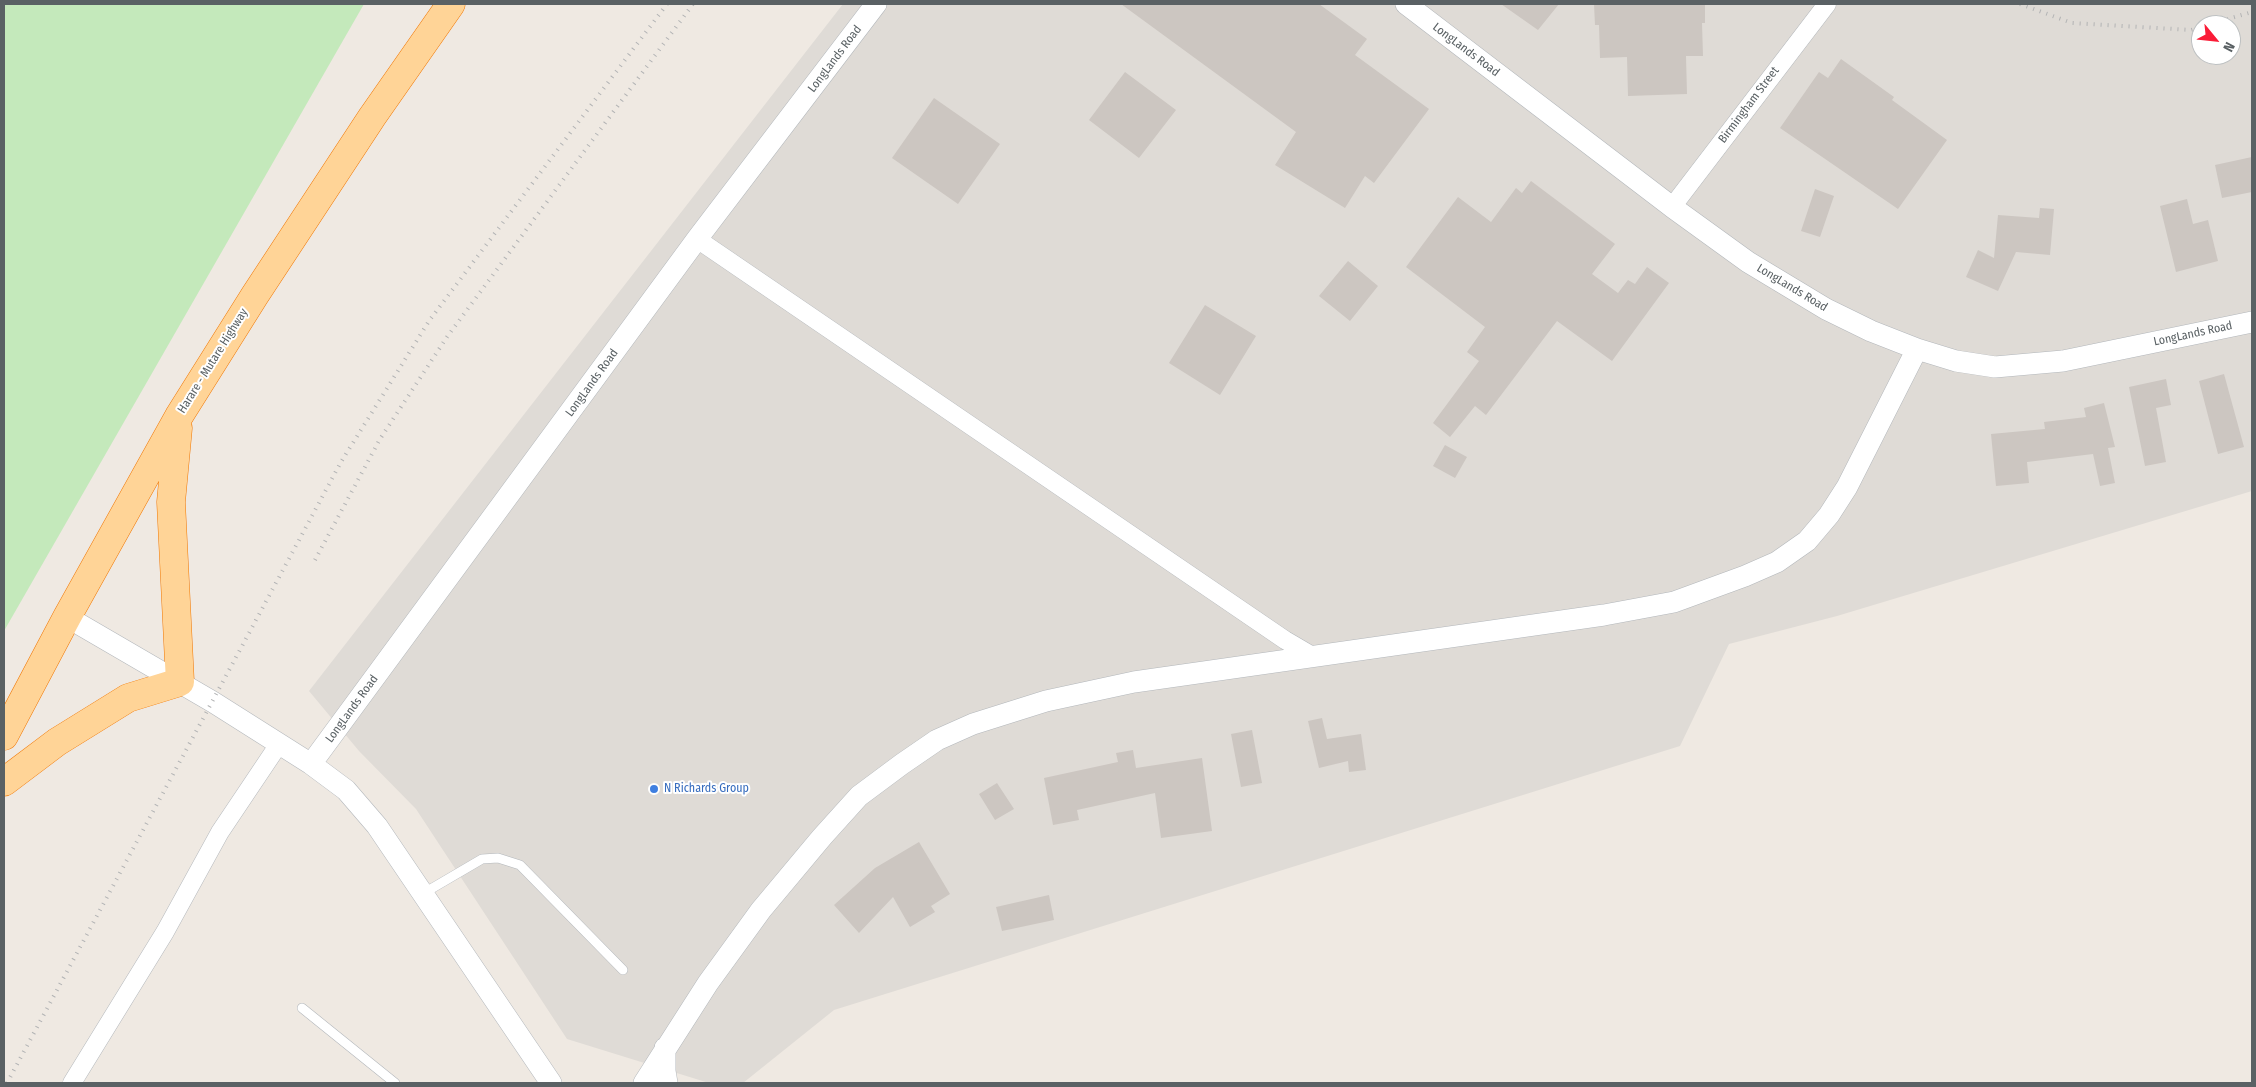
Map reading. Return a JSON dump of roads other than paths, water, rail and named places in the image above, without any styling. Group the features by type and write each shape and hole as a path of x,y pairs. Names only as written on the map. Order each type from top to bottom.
{"highway":[{"name":"Harare - Mutare Highway","path":"4,736 67,616 179,416 254,295 366,125 451,4"},
{"path":"4,782 58,742 128,698 180,682 171,502 179,416"}],"street":[{"name":"LongLands Road","path":"311,764 697,239 876,4"},
{"name":"LongLands Road","path":"1406,4 1672,207 1748,262 1826,309 1870,331 1916,349 1956,360 1995,367 2063,361 2252,322"},
{"name":"Birmingham Street","path":"1672,207 1827,4"},
{"path":"697,239 1277,634 1314,657"},
{"path":"644,1083 708,983 761,910 822,837 859,796 937,740 973,724 1046,701 1134,682 1604,616 1674,602 1745,576 1777,562 1807,541 1829,515 1847,487 1916,349"},
{"path":"67,616 180,682 311,764 346,790 377,826 547,1076 564,1083"},
{"path":"72,1083 165,932 220,832 278,744"},
{"path":"665,1048 667,1083"}],"lane":[{"path":"423,894 482,858 498,858 520,865 623,970"},
{"path":"302,1008 395,1083"}],"railway":[{"path":"7,1083 341,462 429,321 667,4"},
{"path":"315,560 380,439 447,337 693,4"},
{"path":"2020,4 2072,23 2191,30"},
{"path":"2241,15 2252,12"}],"place":[{"name":"N Richards Group","path":"654,789"}]}
